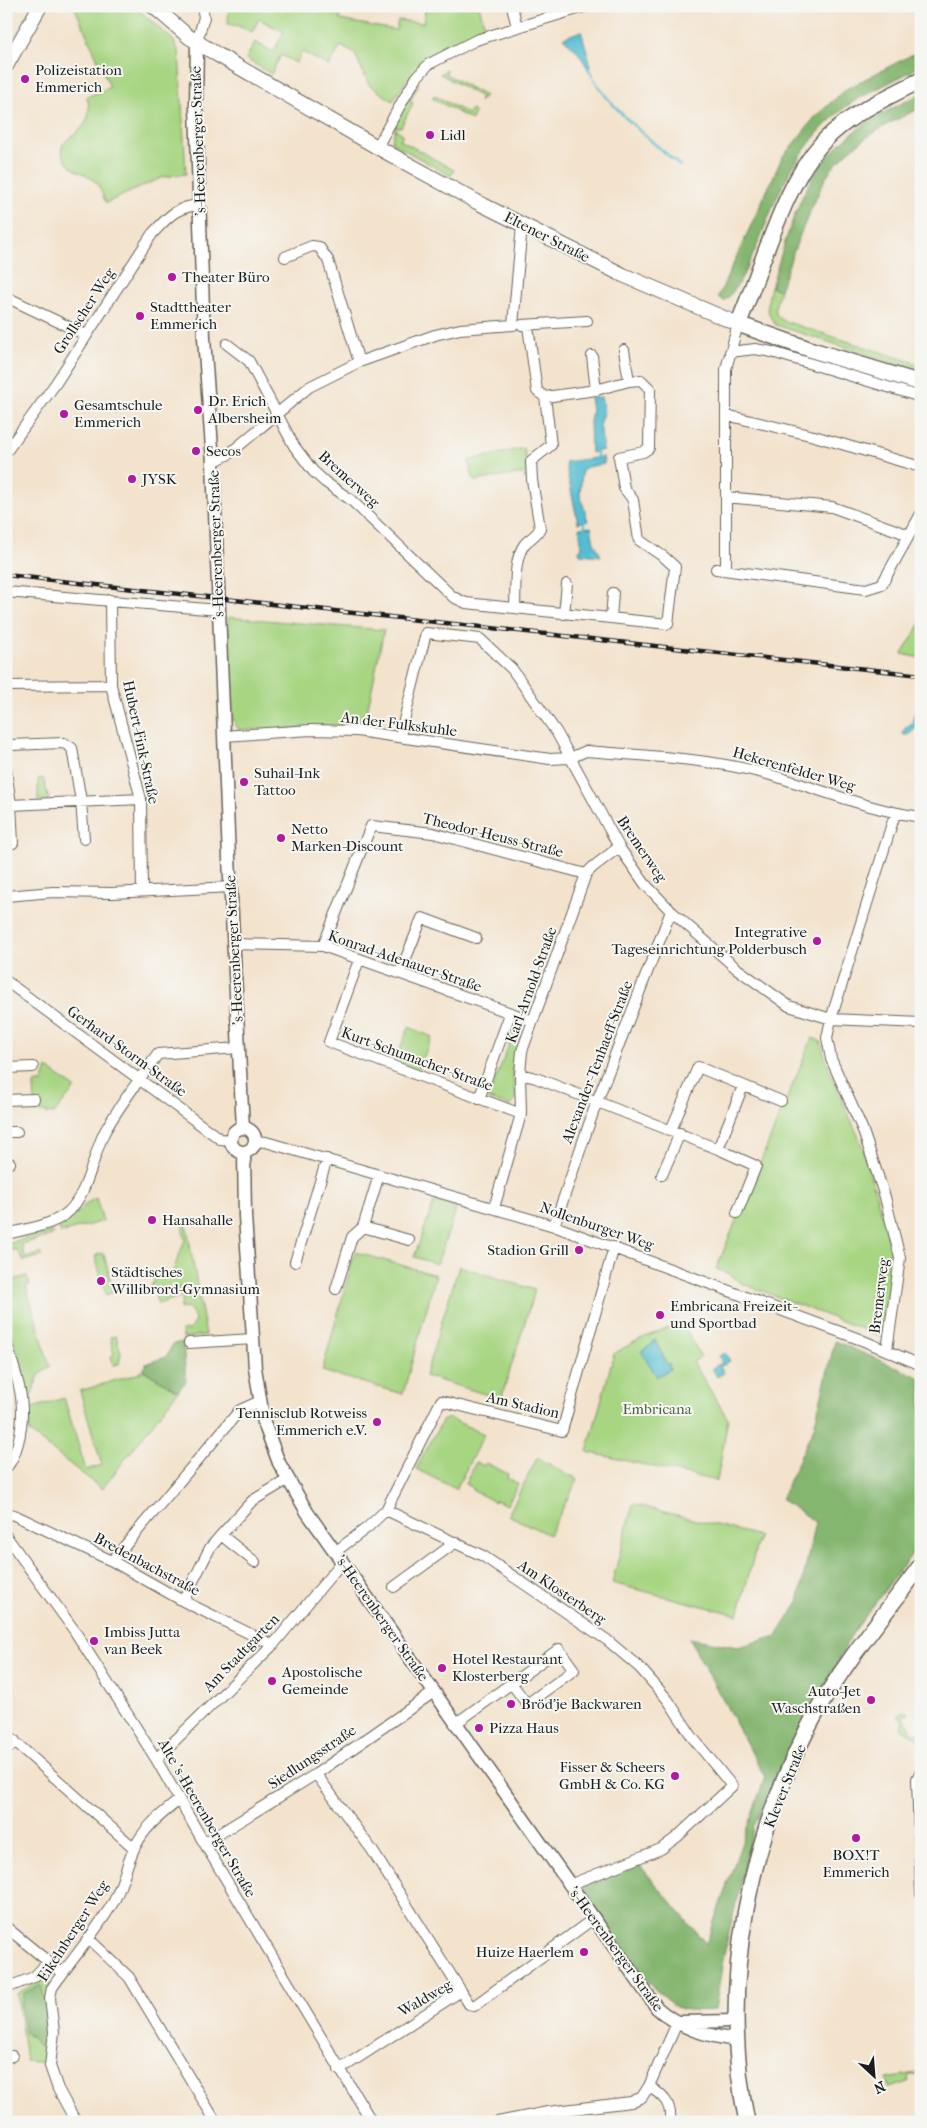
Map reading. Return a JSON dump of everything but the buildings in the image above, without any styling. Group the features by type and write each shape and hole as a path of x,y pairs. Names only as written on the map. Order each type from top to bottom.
{"main road":[{"path":"6,66 40,6"},
{"name":"Eltener Straße","path":"153,6 197,42 377,147 522,225 636,281 738,324 812,350 921,383"},
{"path":"738,324 779,218 806,166 829,136 847,121 921,80"},
{"name":"Klever Straße","path":"737,2040 736,1972 741,1932 765,1835 781,1788 817,1712 843,1672 921,1565"},
{"path":"737,2040 742,2098 747,2122"}],"street":[{"path":"197,42 204,17 202,6"},
{"path":"512,6 517,27"},
{"path":"377,147 417,77 429,64 476,40 587,6"},
{"name":"'s-Heerenberger Straße","path":"197,42 196,107 204,338 213,462 230,887 244,1128"},
{"name":"Grollscher Weg","path":"6,452 56,383 152,234 170,215 180,208 200,205"},
{"path":"513,325 522,225"},
{"path":"284,257 312,246 319,247 324,254 328,260 359,362"},
{"path":"6,297 86,335"},
{"path":"213,462 229,454 309,387 359,362 435,335 460,329 587,321"},
{"path":"738,324 726,369 726,497 721,569 866,589 882,584 921,514"},
{"path":"528,326 537,391 545,397 596,390 629,381 641,380 650,389 649,448 644,452 619,457 624,488 633,500 639,540 675,567 668,624 515,608 518,556 524,544 538,533 540,528 532,480 531,460 552,445 545,397"},
{"name":"Bremerweg","path":"227,344 249,361 272,402 276,416 294,446 325,482 351,500 453,597 466,603 515,608"},
{"path":"730,352 755,349 772,352 921,398"},
{"path":"624,350 629,381"},
{"path":"592,356 596,390"},
{"path":"726,415 814,436 921,467"},
{"path":"726,497 832,507 909,535"},
{"path":"564,614 568,584"},
{"path":"6,592 218,610"},
{"path":"610,618 613,594"},
{"name":"Hubert-Fink-Straße","path":"110,600 111,685 141,799 142,891"},
{"name":"Bremerweg","path":"400,736 426,633 480,639 512,669 557,733 619,847 645,884 736,968 789,1006 831,1019 827,1038 831,1059 862,1128 885,1197 900,1258 887,1350"},
{"path":"6,686 111,685"},
{"name":"An der Fulkskuhle","path":"224,736 311,730 348,730 550,759 570,758"},
{"path":"6,747 10,745 64,742 72,748 81,801 84,839"},
{"name":"Hekerenfelder Weg","path":"570,758 586,750 721,764 766,773 895,814 921,817"},
{"path":"6,770 11,805 13,843"},
{"path":"11,805 141,799"},
{"path":"895,814 831,1019 921,1023"},
{"name":"Theodor-Heuss-Straße","path":"323,946 371,826 433,833 586,874"},
{"name":"Karl-Arnold-Straße","path":"494,1208 521,1114 520,1074 522,1051 586,874 619,847"},
{"path":"6,896 53,892 142,891 230,887"},
{"name":"Alexander-Tenhaeff-Straße","path":"554,1226 597,1101 671,910"},
{"path":"400,974 422,918 476,938"},
{"name":"Konrad-Adenauer-Straße","path":"234,944 323,946 533,1021"},
{"name":"Kurt-Schumacher-Straße","path":"360,960 329,1042 521,1114"},
{"name":"Gerhard-Storm-Straße","path":"6,981 220,1139 231,1140"},
{"name":"Karl-Arnold-Straße","path":"479,1098 510,1014"},
{"path":"6,1234 52,1222 68,1212 84,1187 104,1134 158,1054 238,1048"},
{"path":"6,1068 33,1067"},
{"path":"662,1175 698,1067 781,1102"},
{"path":"520,1074 536,1078 597,1101 756,1166 737,1213"},
{"path":"718,1150 743,1086"},
{"path":"6,1100 34,1098"},
{"path":"244,1128 251,1130 255,1136 255,1141 251,1149 244,1152 234,1148 231,1140 235,1131 244,1128"},
{"path":"6,1132 17,1132"},
{"name":"Nollenburger Weg","path":"255,1141 266,1142 327,1159 554,1226 921,1364"},
{"name":"'s-Heerenberger Straße","path":"244,1152 245,1216 253,1339 260,1401 264,1423 287,1480 338,1557 656,2008 677,2022 694,2030 737,2040"},
{"path":"295,1262 327,1159"},
{"path":"336,1289 352,1237 363,1227 379,1175"},
{"path":"363,1227 409,1240"},
{"name":"Am Stadion","path":"386,1510 441,1401 562,1431 614,1247"},
{"path":"189,1343 253,1339"},
{"path":"6,1343 19,1381 23,1405 22,1429 13,1460 6,1468"},
{"path":"112,1561 240,1410 260,1401"},
{"path":"183,1600 210,1548 221,1535 252,1501 287,1480"},
{"path":"338,1557 386,1510"},
{"name":"Am Klosterberg","path":"386,1510 483,1556 607,1640 640,1668 668,1700 693,1738 732,1786 678,1837 661,1849 569,1885"},
{"name":"Bredenbachstraße","path":"6,1513 112,1561 183,1600 273,1645"},
{"path":"221,1535 255,1562"},
{"name":"Alte 's-Heerenberger Straße","path":"6,1536 74,1630 156,1759 204,1844 372,2122"},
{"path":"394,1587 456,1542"},
{"name":"Am Stadtgarten","path":"156,1759 273,1645 338,1557"},
{"path":"455,1724 559,1649 574,1670 527,1704 512,1684"},
{"name":"Siedlungsstraße","path":"204,1844 316,1774 434,1692"},
{"path":"6,1734 134,1848"},
{"path":"6,1750 14,1741"},
{"path":"921,1771 917,1779 921,1894"},
{"path":"316,1774 372,1850 462,1991"},
{"name":"Eikelnberger Weg","path":"76,2122 58,2089 50,2066 54,2032 50,1998 52,1988 89,1939 114,1901 134,1848 143,1832 179,1800"},
{"name":"Waldweg","path":"339,2070 462,1991 469,2004 474,2006 593,1919"},
{"path":"6,1927 62,1973"},
{"path":"89,1939 129,1977 216,2122"},
{"path":"6,1988 34,1977 48,1962"},
{"name":"'s-Heerenberger Straße","path":"677,2022 736,2021"},
{"path":"498,2122 548,2112 631,2102 642,2097 649,2086 677,2022"},
{"path":"649,2086 666,2098 669,2106 670,2122"}],"green space":[{"path":"74,6 134,6 173,40 179,52 186,174 163,177 106,203 94,180 68,164 62,151 62,146 83,127 89,110 87,97 110,87"},
{"path":"229,6 342,6 340,20 396,30 398,20 423,23 426,6 479,6 485,27 489,26 490,28 488,31 459,42 433,57 411,76 393,101 369,85 355,54 341,46 329,66 302,52 296,63 281,55 271,74 246,59 255,42 273,52 284,32 259,19 252,32 228,24"},
{"path":"921,50 921,66 853,102 840,111 808,145 783,185 739,282 724,301 718,297 782,158 815,117 846,89"},
{"path":"447,69 446,74 485,96 479,102 481,97 440,74"},
{"path":"417,83 419,84 410,101 413,103 401,127 393,127"},
{"path":"921,94 921,108 886,125 864,139 832,169 821,187 805,223 780,290 771,287 794,216 820,166 841,143 862,126"},
{"path":"434,95 468,114 471,109 475,113 472,120 432,98"},
{"path":"395,129 403,134 400,140 454,170 451,176 394,144 392,140"},
{"path":"771,287 780,290 775,308 777,316 784,321 921,365 921,372 776,325 772,321 768,307"},
{"path":"524,448 528,473 474,481 468,461"},
{"path":"228,617 384,630 364,727 239,730 233,720"},
{"path":"921,623 921,658 902,654"},
{"path":"43,778 49,800 38,801 38,779"},
{"path":"517,1025 522,1031 512,1071 516,1098 513,1104 509,1106 488,1099 510,1042 511,1028"},
{"path":"409,1027 432,1037 417,1073 394,1064"},
{"path":"812,1038 820,1041 832,1078 860,1140 895,1259 883,1337 741,1283 730,1274 716,1269"},
{"path":"47,1068 75,1088 54,1114 35,1111 34,1083 42,1083"},
{"path":"96,1198 103,1221 61,1233 59,1228 87,1203"},
{"path":"435,1200 457,1207 437,1264 414,1257"},
{"path":"186,1222 206,1335 183,1338 182,1331 187,1330 188,1332 195,1321 192,1311 185,1308 180,1309 182,1296 158,1304 151,1284 154,1283 154,1278 172,1273 185,1240 182,1224"},
{"path":"52,1231 53,1235 22,1244 26,1258 40,1253 42,1256 24,1261 17,1250 11,1250 6,1253 6,1244"},
{"path":"355,1252 436,1275 403,1394 322,1371"},
{"path":"101,1253 104,1255 114,1292 106,1295 95,1256"},
{"path":"459,1266 535,1290 501,1399 425,1376"},
{"path":"27,1276 30,1285 26,1286 50,1367 39,1375 29,1399 21,1363 6,1318 6,1282"},
{"name":"Embricana","path":"683,1324 701,1357 693,1362 728,1419 717,1481 587,1452 614,1354 647,1336"},
{"path":"116,1336 121,1353 119,1364 113,1365 111,1356 114,1354 110,1337"},
{"path":"835,1341 921,1378 921,1542 852,1634 776,1778 754,1826 724,1954 715,2010 681,2009 665,1999 638,1970 577,1886 638,1863 706,1944 765,1777 689,1638 738,1647 777,1636 798,1603 815,1522 781,1499 814,1427"},
{"path":"183,1342 186,1381 178,1391 143,1370 146,1364 166,1357 173,1344"},
{"path":"143,1370 178,1391 102,1489 29,1432 30,1409 64,1398 86,1470 102,1465 80,1391 140,1373"},
{"path":"449,1418 484,1434 456,1489 416,1469 442,1421"},
{"path":"537,1458 578,1479 549,1535 508,1515"},
{"path":"476,1462 484,1466 486,1463 508,1474 507,1478 518,1484 507,1505 496,1500 495,1502 472,1490 473,1488 465,1484"},
{"path":"633,1504 759,1536 738,1615 612,1583"},
{"path":"903,1711 909,1713 903,1716 914,1734 919,1731 921,1740 901,1728 904,1720 898,1717"},
{"path":"43,1978 52,1986 47,2063 26,2061 17,1994"},
{"path":"41,1985 50,2022 48,2049 41,2048 25,2033 21,2005 24,1993"},
{"path":"921,2072 921,2077 919,2073 908,2076 909,2082 889,2088 887,2078"}],"water":[{"path":"581,31 590,62 589,70 577,51 563,38"},
{"path":"601,397 604,412 600,421 603,450 591,453 590,421 592,410 590,398"},
{"path":"603,457 604,464 587,467 582,470 580,495 588,521 578,523 565,462"},
{"path":"591,527 594,542 601,556 580,554 579,550 582,548 579,528"},
{"path":"921,707 921,724 908,735 904,735 902,733 912,723 915,711"},
{"path":"655,1340 667,1364 670,1364 668,1365 670,1369 657,1377 641,1351 653,1344 652,1342"},
{"path":"725,1353 730,1361 720,1367 724,1373 717,1377 712,1368 722,1363 719,1356"}],"waterway":[{"path":"588,68 596,83 617,109 680,166"},
{"path":"597,451 597,458"},
{"path":"584,522 585,528"}],"railway":[{"path":"6,575 921,675"}],"place":[{"name":"Polizeistation Emmerich","path":"25,79"},
{"name":"Lidl","path":"430,135"},
{"name":"Theater Büro","path":"172,277"},
{"name":"Stadttheater Emmerich","path":"140,316"},
{"name":"Dr. Erich Albersheim","path":"198,410"},
{"name":"Gesamtschule Emmerich","path":"64,414"},
{"name":"Secos","path":"196,451"},
{"name":"JYSK","path":"132,479"},
{"name":"Suhail-Ink Tattoo","path":"244,782"},
{"name":"Netto Marken-Discount","path":"281,838"},
{"name":"Integrative Tageseinrichtung Polderbusch","path":"817,941"},
{"name":"Hansahalle","path":"152,1220"},
{"name":"Stadion Grill","path":"579,1250"},
{"name":"Städtisches Willibrord-Gymnasium","path":"101,1281"},
{"name":"Embricana Freizeit- und Sportbad","path":"660,1315"},
{"name":"Tennisclub Rotweiss Emmerich e.V.","path":"377,1422"},
{"name":"Imbiss Jutta van Beek","path":"94,1641"},
{"name":"Hotel Restaurant Klosterberg","path":"442,1668"},
{"name":"Apostolische Gemeinde","path":"272,1681"},
{"name":"Auto-Jet Waschstraßen","path":"871,1700"},
{"name":"Bröd'je Backwaren","path":"511,1704"},
{"name":"Pizza Haus","path":"479,1728"},
{"name":"Fisser & Scheers GmbH & Co. KG","path":"675,1776"},
{"name":"BOX!T Emmerich","path":"856,1838"},
{"name":"Huize Haerlem","path":"584,1952"}]}
